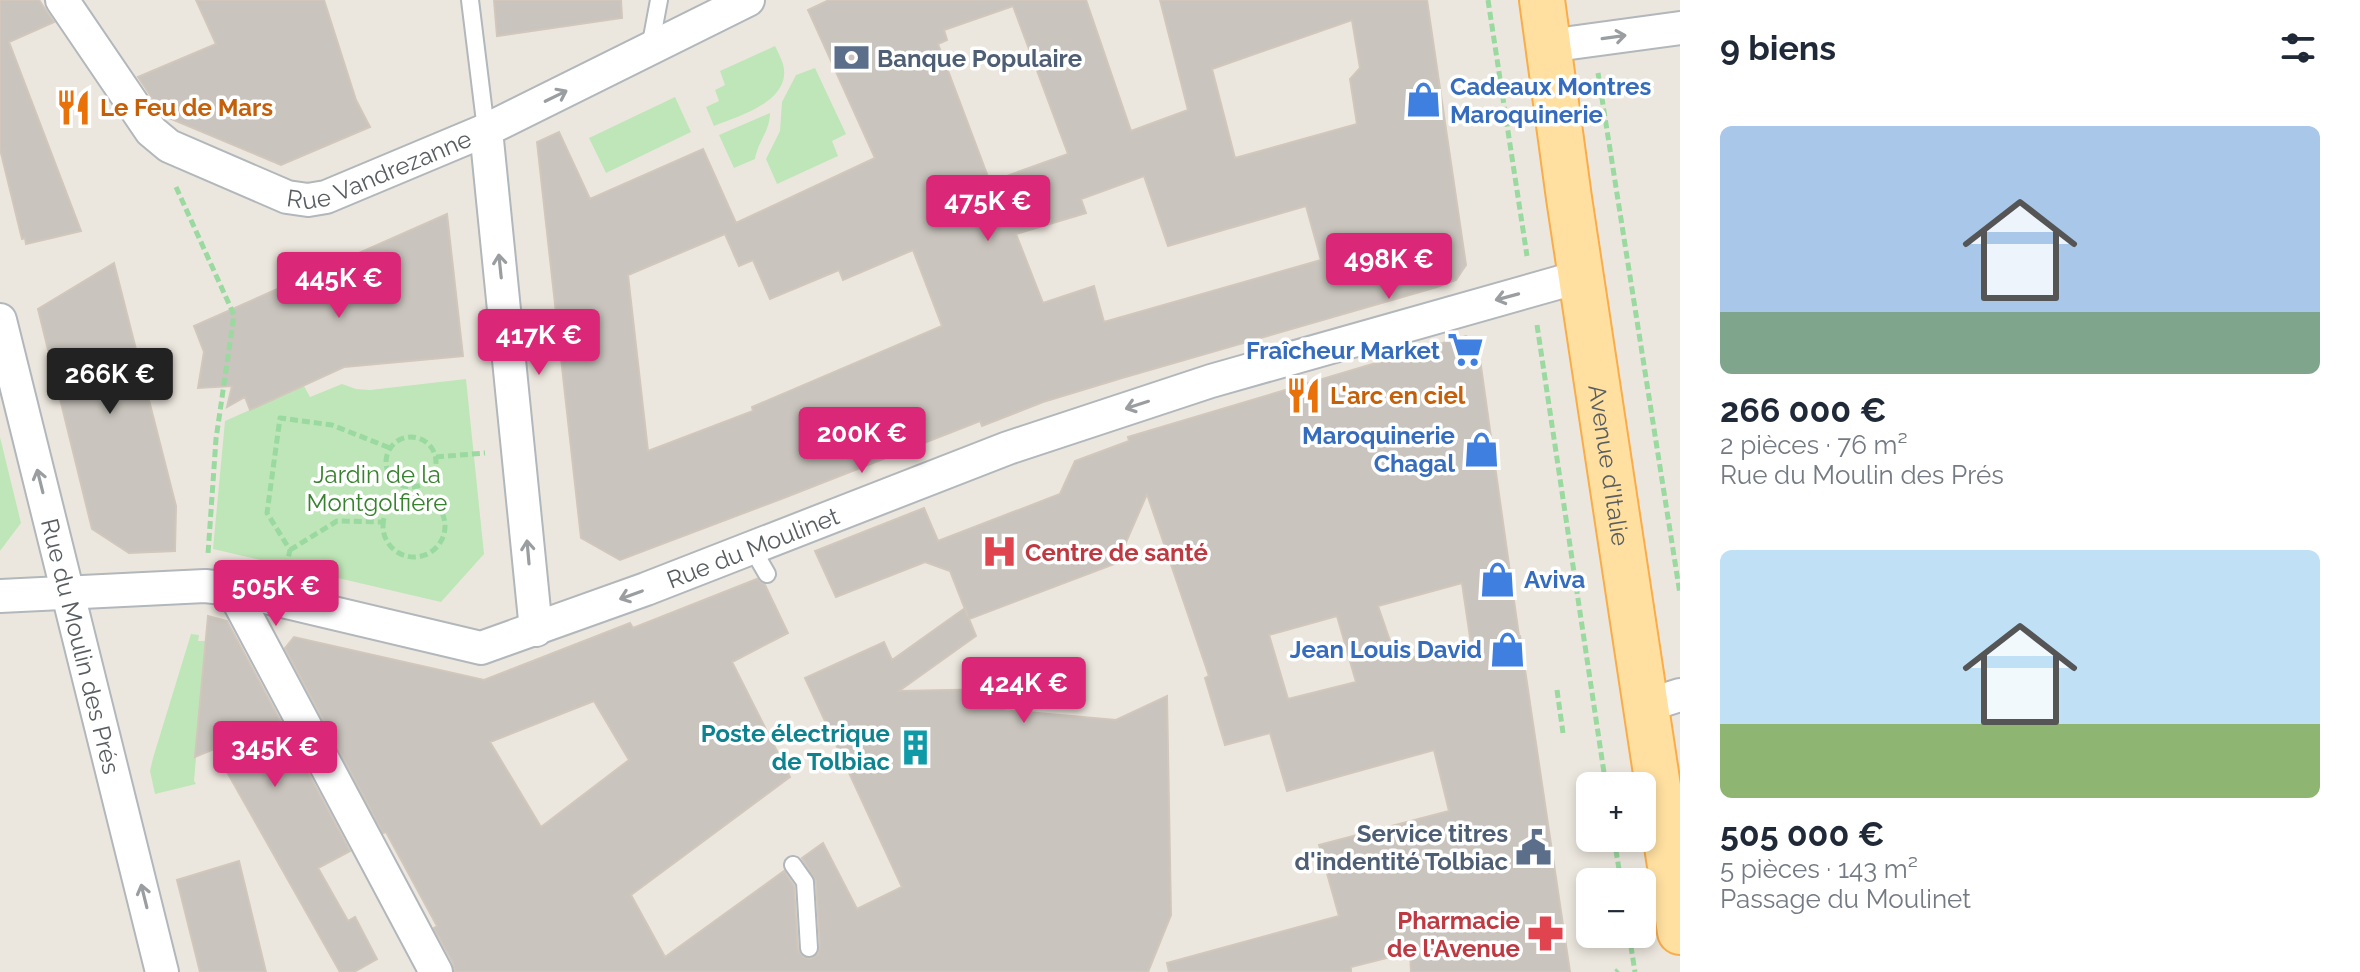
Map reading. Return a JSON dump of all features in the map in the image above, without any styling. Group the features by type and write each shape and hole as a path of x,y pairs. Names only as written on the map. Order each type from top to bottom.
{"main road":[{"name":"Avenue d'Italie","path":"1542,0 1582,276 1663,700 1680,932"}],"street":[{"name":"Rue Vandrezanne","path":"62,0 151,131 169,146 287,197 308,200 326,197 486,130 748,0"},
{"path":"1548,46 1680,28"},
{"path":"486,130 536,630"},
{"name":"Rue du Moulinet","path":"0,596 205,586 232,589 481,648 759,561 1037,438 1211,381 1582,276"},
{"name":"Rue du Moulin des Prés","path":"0,320 162,972"},
{"path":"232,589 436,972"}],"lane":[{"path":"470,0 486,130"},
{"path":"650,50 659,0"},
{"path":"793,865 805,882 809,948"}],"path":[{"name":"Avenue d'Italie","path":"1488,0 1604,772"},
{"name":"Avenue d'Italie","path":"1593,40 1680,594"},
{"path":"151,131 234,315 216,439 207,558"},
{"path":"383,522 337,521 290,550 267,513 280,418 332,425 390,448"},
{"path":"403,438 420,439 427,443 436,457 429,480 415,487 399,484 388,472 386,464 390,448 403,438"},
{"path":"436,457 474,454"},
{"path":"415,487 416,496"},
{"path":"407,496 416,496 427,498 435,504 444,522 440,542 433,550 424,555 404,556 387,543 383,522 391,506 407,496"},
{"path":"1557,690 1563,733"},
{"path":"1631,948 1635,972"}],"green space":[{"path":"775,46 783,64 784,77 780,88 762,105 714,126 706,107 719,101 715,90 725,85 720,71"},
{"path":"815,68 846,134 832,141 838,156 777,184 766,159 780,131 782,102 796,75"},
{"path":"675,97 691,132 606,173 589,138"},
{"path":"770,113 755,159 734,168 719,135"},
{"name":"Jardin de la Montgolfière","path":"466,379 484,554 441,602 213,549 225,421 304,386 310,397 342,384 370,390"},
{"path":"0,437 21,523 0,551"},
{"path":"191,634 199,635 198,641 206,641 196,784 155,794 150,771"}],"building":[{"path":"0,0 39,0 54,22 9,42 81,231 26,244 25,238 22,239 0,149"},
{"path":"196,0 324,0 356,100 370,127 281,165 164,116 138,77 216,44"},
{"path":"494,0 621,0 622,18 497,36"},
{"path":"829,0 1086,0 1131,131 1188,110 1160,0 1427,0 1466,265 1456,280 1437,287 1043,402 982,426 980,421 620,560 581,538 537,142 559,132 590,199 703,149 736,223 875,158 808,10","holes":["1013,6 1068,154 990,182 938,44 947,40 944,30","1352,20 1360,68 1350,79 1357,124 1235,158 1212,69","1144,176 1168,246 1306,206 1321,260 1104,322 1094,286 1043,303 1016,234 1086,213 1081,199","725,234 739,266 753,260 770,299 839,270 843,280 913,250 942,326 752,407 753,411 648,451 628,275"]},
{"path":"447,214 463,356 344,367 250,410 245,397 227,407 232,386 198,388 204,352 194,326"},
{"path":"114,263 176,506 175,551 129,553 92,529 38,309"},
{"path":"1466,336 1478,345 1570,972 1411,972 1410,952 1351,967 1351,972 1169,972 1167,963 1339,916 1319,845 1449,811 1434,750 1287,791 1270,733 1225,745 1205,678 1209,676 1147,494 1117,563 969,619 976,636 899,691 997,689 1006,710 1116,720 1167,696 1171,915 1148,972 455,972 434,928 437,926 386,832 383,833 285,648 294,637 484,680 630,623 633,628 757,579 765,585 788,633 732,662 790,777 631,895 665,957 784,871 794,886 798,949 803,957 810,959 818,954 816,881 802,858 823,843 857,909 902,887 805,678 884,642 892,660 965,608 950,571 925,562 836,597 815,551 924,508 938,541 1060,494 1075,461 1129,441 1128,437","holes":["1462,583 1471,644 1397,661 1378,606","1337,616 1356,682 1288,699 1269,635","594,701 629,760 541,827 490,742"]},
{"path":"208,616 227,621 350,851 318,868 348,921 355,917 377,959 354,972 340,972 214,749 195,757"},
{"path":"239,861 266,972 200,972 177,880"}],"place":[{"name":"Banque Populaire","path":"851,58"},
{"name":"Cadeaux Montres Maroquinerie","path":"1424,100"},
{"name":"Le Feu de Mars","path":"74,107"},
{"name":"Fraîcheur Market","path":"1466,350"},
{"name":"L'arc en ciel","path":"1304,395"},
{"name":"Maroquinerie Chagal","path":"1481,449"},
{"name":"Centre de santé","path":"999,552"},
{"name":"Aviva","path":"1498,579"},
{"name":"Jean Louis David","path":"1508,649"},
{"name":"Poste électrique de Tolbiac","path":"916,747"},
{"name":"Service titres d'indentité Tolbiac","path":"1534,847"},
{"name":"Pharmacie de l'Avenue","path":"1546,934"}]}
